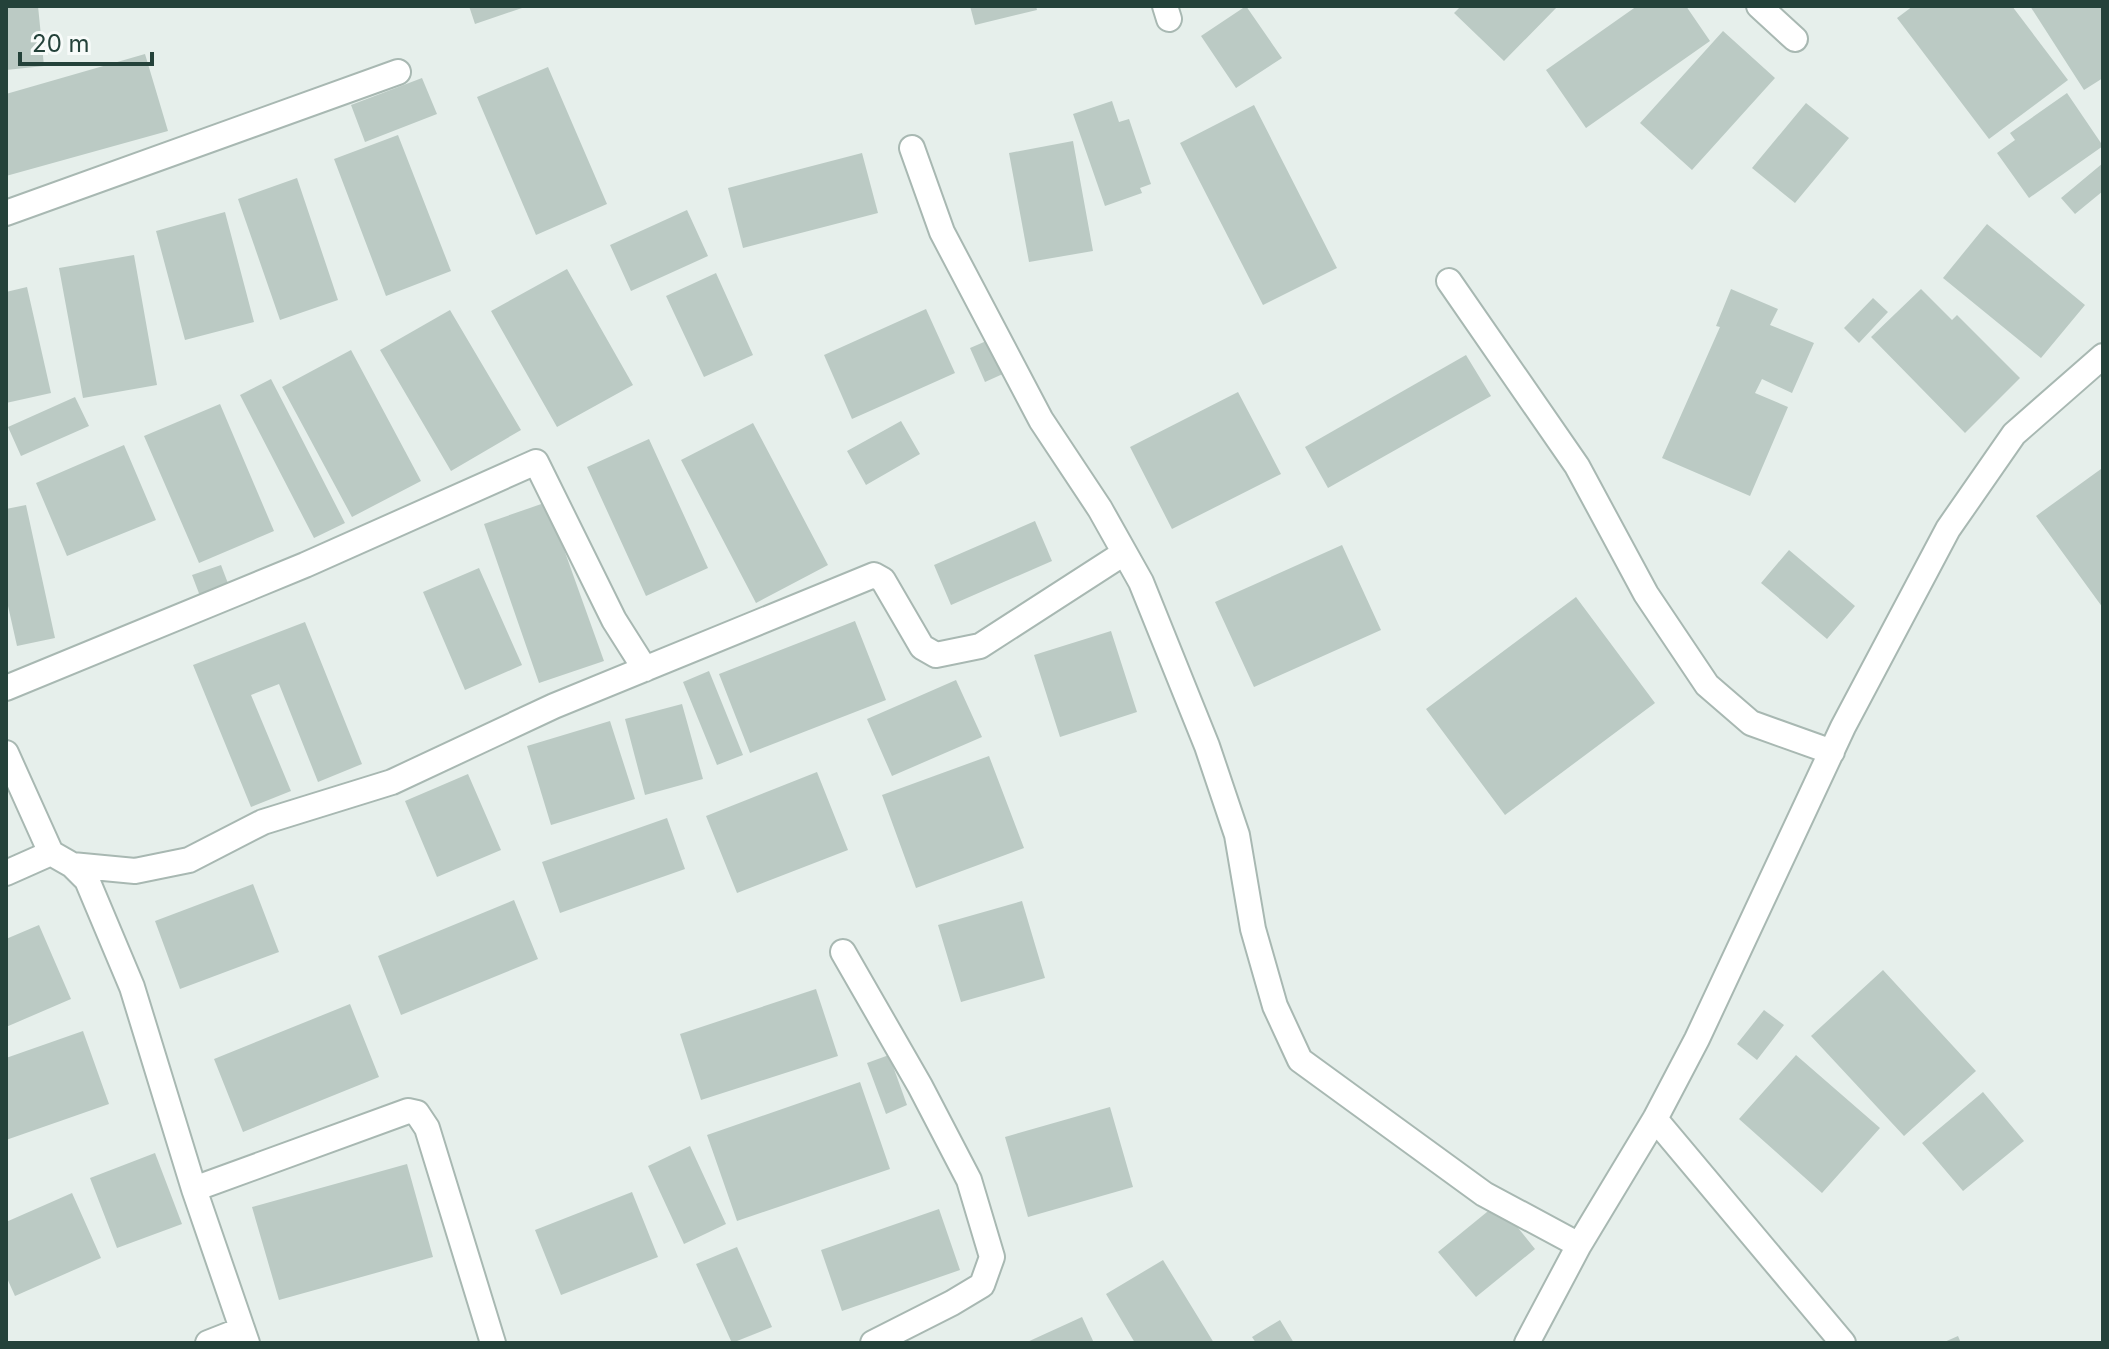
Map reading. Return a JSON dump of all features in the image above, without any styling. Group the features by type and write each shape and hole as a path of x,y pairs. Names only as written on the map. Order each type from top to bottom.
{"street":[{"path":"1759,6 1795,39"},
{"path":"6,213 398,72"},
{"path":"912,148 942,232 1041,420 1100,509 1141,582 1207,746 1237,835 1253,929 1275,1006 1300,1060 1484,1194 1579,1245"},
{"path":"1449,281 1577,466 1646,594 1707,685 1751,723 1832,752"},
{"path":"1527,1343 1579,1245 1655,1119 1697,1039 1832,752 1948,529 2014,434 2103,356"},
{"path":"6,688 305,565 536,462 614,620 645,669"},
{"path":"6,873 62,859 135,871 189,860 263,822 392,782 554,706 874,575 883,580 922,647 936,655 980,646 1124,553"},
{"path":"6,753 62,859 87,880 132,987 194,1189 244,1337 208,1343"},
{"path":"843,952 920,1086 969,1180 992,1257 982,1285 873,1343"},
{"path":"194,1189 408,1111 417,1113 427,1128 493,1343"},
{"path":"1655,1119 1843,1343"}],"building":[{"path":"6,6 38,6 44,66 6,70"},
{"path":"469,6 525,6 525,7 475,24"},
{"path":"970,6 1036,6 1037,10 975,25"},
{"path":"1246,6 1282,58 1236,88 1201,36"},
{"path":"1461,6 1558,6 1504,61 1454,13"},
{"path":"1637,6 1686,6 1710,41 1586,128 1546,70"},
{"path":"1913,6 2012,6 2068,80 1989,139 1897,18"},
{"path":"2030,6 2103,6 2103,78 2084,90"},
{"path":"1723,31 1775,78 1692,170 1640,123"},
{"path":"145,54 168,131 6,176 6,94"},
{"path":"548,67 607,204 536,235 477,97"},
{"path":"422,78 437,114 365,142 351,105"},
{"path":"2067,93 2103,146 2029,198 1997,153 2015,140 2010,133"},
{"path":"1112,101 1119,122 1129,119 1151,184 1140,188 1142,193 1105,206 1073,114"},
{"path":"1806,103 1849,138 1795,203 1752,168"},
{"path":"1254,105 1337,268 1263,305 1180,143"},
{"path":"398,135 451,271 386,296 334,159"},
{"path":"1073,141 1093,251 1029,262 1009,153"},
{"path":"862,153 878,213 743,248 728,188"},
{"path":"2103,163 2103,191 2075,214 2061,198"},
{"path":"297,178 338,300 280,320 238,199"},
{"path":"687,210 708,256 631,291 610,245"},
{"path":"225,212 254,322 185,340 156,231"},
{"path":"1987,224 2085,305 2041,358 1943,278"},
{"path":"134,255 157,385 83,398 59,268"},
{"path":"567,269 633,385 557,427 491,311"},
{"path":"716,273 753,355 704,377 666,296"},
{"path":"27,287 51,393 6,403 6,292"},
{"path":"1731,289 1778,309 1770,325 1814,343 1792,393 1762,379 1755,393 1788,407 1750,496 1662,458 1720,327 1716,326"},
{"path":"1921,289 1952,320 1957,315 2020,378 1965,433 1871,337"},
{"path":"1873,298 1888,312 1859,343 1844,328"},
{"path":"926,309 955,373 852,419 824,355"},
{"path":"450,310 521,430 451,471 380,350"},
{"path":"991,339 1005,373 985,382 970,348"},
{"path":"351,350 421,481 352,517 282,387"},
{"path":"1466,355 1491,396 1328,488 1305,447"},
{"path":"271,379 345,523 314,538 240,395"},
{"path":"1238,392 1281,474 1172,529 1130,447"},
{"path":"75,397 89,426 21,456 8,427"},
{"path":"220,404 274,531 199,563 144,436"},
{"path":"901,421 920,454 866,485 847,451"},
{"path":"753,423 828,565 756,603 681,460"},
{"path":"649,439 708,568 646,596 587,467"},
{"path":"124,445 156,520 67,556 36,483"},
{"path":"2101,469 2103,472 2103,608 2036,516"},
{"path":"547,502 604,661 539,683 484,524"},
{"path":"26,505 55,638 17,646 6,597 6,509"},
{"path":"1035,521 1052,561 951,605 934,565"},
{"path":"1342,545 1381,630 1254,687 1215,602"},
{"path":"1789,550 1855,606 1827,639 1761,583"},
{"path":"221,565 229,586 200,596 192,575"},
{"path":"479,568 522,665 465,690 423,592"},
{"path":"1576,597 1655,703 1505,815 1426,709"},
{"path":"855,621 886,700 750,753 719,674"},
{"path":"305,622 362,764 318,782 279,684 251,695 291,791 251,807 193,665"},
{"path":"1111,631 1137,712 1060,737 1034,655"},
{"path":"709,671 743,755 717,765 683,682"},
{"path":"956,680 982,737 892,776 867,719"},
{"path":"682,704 703,779 645,795 625,719"},
{"path":"610,721 635,799 551,825 527,746"},
{"path":"989,756 1024,848 916,888 882,795"},
{"path":"817,772 848,850 737,893 706,816"},
{"path":"468,774 501,850 437,877 405,801"},
{"path":"667,818 685,869 560,913 542,862"},
{"path":"253,884 279,952 180,989 155,921"},
{"path":"514,900 538,959 401,1015 378,956"},
{"path":"1022,901 1045,978 961,1002 938,925"},
{"path":"39,925 71,999 6,1027 6,939"},
{"path":"1883,970 1976,1071 1904,1136 1811,1036"},
{"path":"816,989 838,1056 701,1100 680,1034"},
{"path":"350,1004 379,1077 243,1132 214,1059"},
{"path":"1764,1010 1784,1025 1757,1060 1737,1044"},
{"path":"83,1031 109,1104 6,1140 6,1058"},
{"path":"889,1055 907,1105 886,1114 867,1063"},
{"path":"1796,1055 1880,1128 1822,1193 1739,1119"},
{"path":"860,1082 890,1169 737,1221 707,1135"},
{"path":"1983,1092 2024,1141 1963,1191 1922,1143"},
{"path":"1110,1107 1133,1187 1028,1217 1005,1137"},
{"path":"690,1146 726,1224 684,1244 648,1166"},
{"path":"155,1153 182,1224 117,1248 90,1178"},
{"path":"407,1164 433,1257 279,1300 252,1207"},
{"path":"632,1192 658,1257 561,1295 535,1230"},
{"path":"72,1193 101,1258 15,1296 6,1276 6,1222"},
{"path":"1498,1203 1535,1249 1476,1297 1438,1252"},
{"path":"939,1209 960,1270 842,1311 821,1250"},
{"path":"737,1247 772,1327 732,1343 696,1264"},
{"path":"1163,1260 1214,1343 1135,1343 1106,1294"},
{"path":"1082,1317 1094,1343 1025,1343"},
{"path":"1280,1320 1294,1343 1256,1343 1252,1337"},
{"path":"1958,1336 1961,1343 1942,1343"}]}
